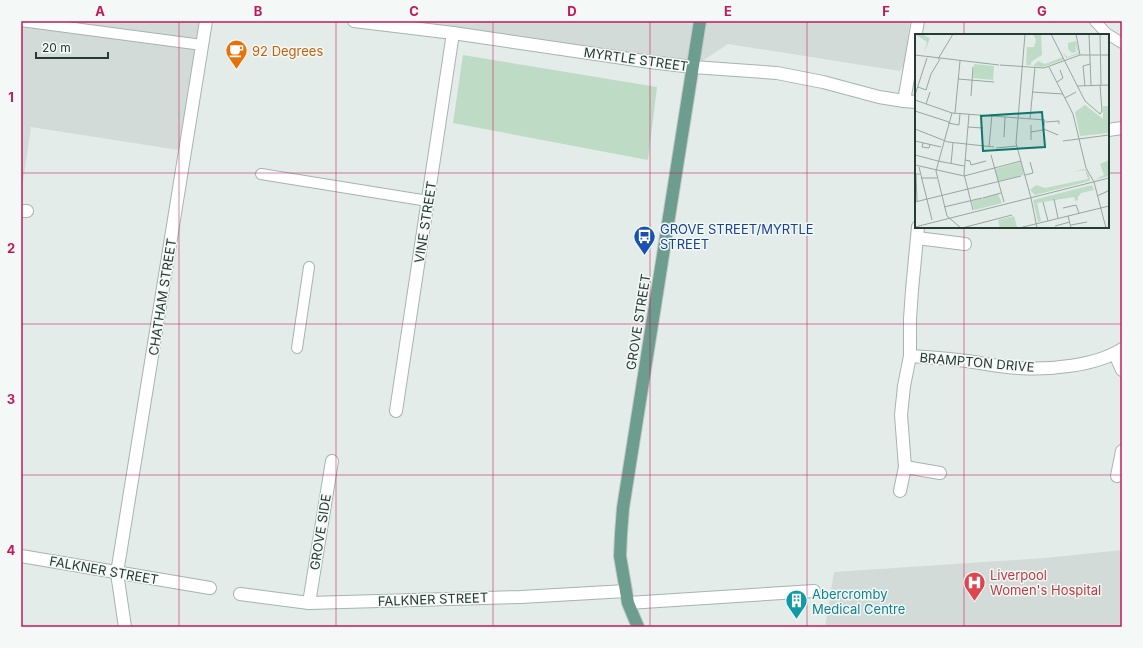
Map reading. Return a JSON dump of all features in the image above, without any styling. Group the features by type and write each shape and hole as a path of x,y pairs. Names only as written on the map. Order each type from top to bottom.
{"main road":[{"name":"GROVE STREET","path":"638,627 628,603 620,556 623,508 700,21"}],"street":[{"name":"CHATHAM STREET","path":"125,627 117,573 206,21"},
{"name":"MYRTLE STREET","path":"354,21 650,62 693,67 776,73 823,82 879,97 910,102"},
{"path":"917,34 918,21"},
{"name":"VINE STREET","path":"396,411 453,34"},
{"path":"910,102 915,51"},
{"path":"1109,130 1122,128"},
{"name":"BRAMPTON DRIVE","path":"900,491 905,467 901,415 904,386 910,356 912,290 918,232 965,244"},
{"name":"BRAMPTON DRIVE","path":"910,356 1018,368 1055,367 1084,364 1119,351 1122,370"},
{"path":"1117,476 1122,451"},
{"name":"GROVE SIDE","path":"309,602 332,461"},
{"path":"905,467 940,473"},
{"name":"FALKNER STREET","path":"21,556 210,588"},
{"name":"FALKNER STREET","path":"240,594 309,602 521,597 626,591"},
{"path":"628,603 814,591"}],"lane":[{"path":"21,21 202,45"},
{"path":"1095,21 1106,34"},
{"path":"1109,36 1122,43"},
{"path":"261,174 428,201"},
{"path":"297,348 309,267"}],"shaded area":[{"path":"21,21 206,21 185,151 31,127 21,196"},
{"path":"354,21 910,21 904,65 900,71 728,44 693,67"},
{"name":"Liverpool Women's Hospital","path":"1122,550 1122,627 825,627 834,572 1045,558"}],"green space":[{"path":"463,55 657,87 648,160 453,123"}],"place":[{"name":"92 Degrees","path":"237,70"},
{"name":"GROVE STREET/MYRTLE STREET","path":"644,256"},
{"name":"Liverpool Women's Hospital","path":"975,602"},
{"name":"Abercromby Medical Centre","path":"796,620"}]}
